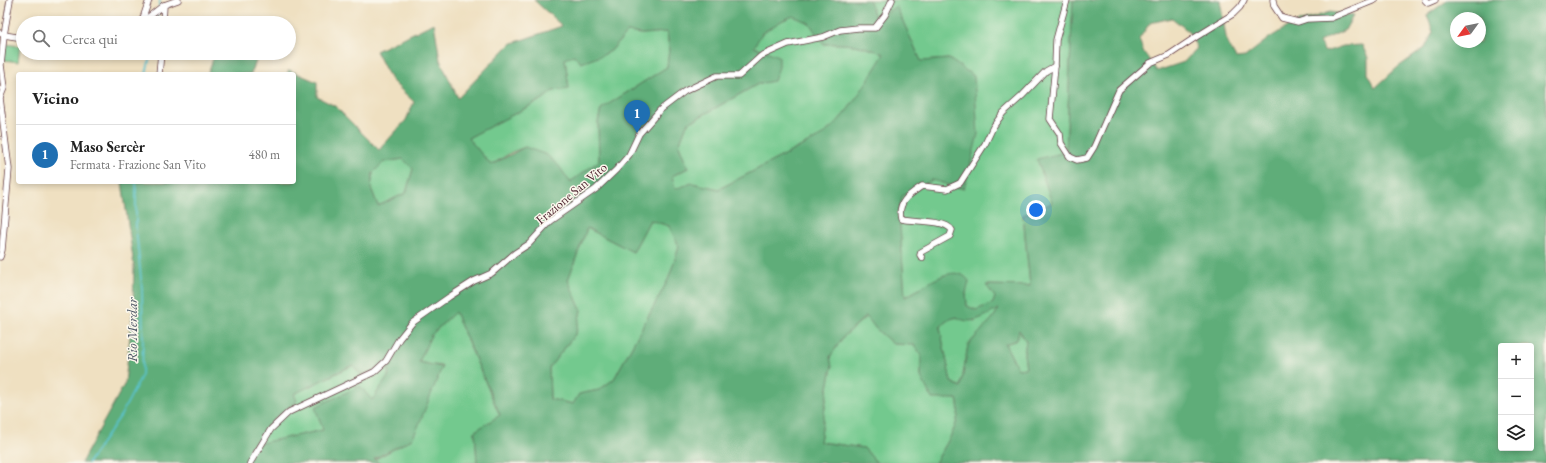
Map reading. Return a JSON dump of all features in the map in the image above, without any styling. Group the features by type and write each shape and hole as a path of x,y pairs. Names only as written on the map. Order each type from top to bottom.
{"street":[{"path":"0,257 2,250 9,169 0,98 4,88 1,66 2,34 10,0"},
{"path":"144,16 150,0"},
{"path":"149,16 159,8 178,0"},
{"name":"Frazione San Vito","path":"250,463 271,429 289,412 374,372 386,361 399,339 412,324 461,289 492,273 515,253 529,244 550,221 601,184 628,155 639,134 660,110 685,91 717,76 738,76 761,56 788,44 823,37 840,30 876,28 885,15 892,0"},
{"path":"1067,0 1056,40 1050,119 1060,134 1061,142 1070,157 1077,160 1087,158 1094,147 1119,90 1150,63 1169,55 1196,36 1233,14 1244,0"},
{"path":"1273,0 1274,6 1282,18 1298,22 1307,19 1331,18 1375,0"},
{"path":"1425,0 1428,3 1435,0"},
{"path":"159,8 161,16"},
{"path":"2,34 16,37"},
{"path":"159,72 160,60"},
{"path":"922,258 920,255 921,252 950,236 952,230 950,227 939,224 901,219 900,210 905,198 922,186 946,189 960,183 1003,113 1022,96 1046,70 1055,66"}],"green space":[{"path":"534,0 869,0 876,20 896,6 921,61 949,59 974,76 978,134 964,189 932,180 902,196 899,212 905,297 937,278 955,273 963,275 969,281 966,293 967,306 976,310 993,303 995,297 986,285 1030,286 1023,215 1052,203 1037,159 1066,152 1073,0 1220,0 1227,43 1236,58 1245,57 1269,38 1292,24 1330,12 1353,16 1345,30 1319,42 1325,52 1343,46 1362,45 1368,58 1368,75 1375,88 1398,67 1425,48 1433,32 1427,15 1448,0 1546,0 1546,463 935,463 956,424 958,416 957,399 932,399 921,377 921,354 914,345 893,344 876,329 866,316 843,337 830,357 832,367 820,442 864,448 877,463 477,463 475,431 500,415 455,312 431,335 419,362 442,367 412,439 374,459 379,463 81,463 125,383 133,308 134,266 122,184 296,184 296,73 317,82 317,97 335,106 379,150 406,120 414,102 391,80 376,51 434,23 440,60 458,98 510,44 562,26","holes":["793,16 809,23 824,44 855,45 884,54 864,87 840,119 821,136 719,189 692,183 675,189 672,176 688,168 679,145 687,124 758,84 774,81 779,67 779,56 754,47 762,33 783,20","1172,18 1188,31 1197,48 1184,62 1157,71 1143,51 1139,39 1150,23","627,32 642,34 667,32 669,49 667,67 601,109 598,122 599,161 570,182 559,166 547,155 525,147 491,165 468,138 543,99 553,91 569,89 565,59 574,55 581,63 611,51","403,159 413,169 406,193 378,206 371,188 373,173 384,162","650,220 669,226 679,247 668,280 614,379 599,390 579,394 573,404 550,399 549,368 576,333 581,310 568,280 587,228 633,252","999,309 992,319 968,345 961,387 951,382 940,328 945,322 957,317 968,321 978,319","1019,330 1026,341 1024,354 1026,368 1018,369 1005,344 1017,340","353,365 360,374 389,369 388,377 372,400 360,386 315,407 323,430 256,444 259,437 268,425 297,401 294,394"]},
{"path":"869,0 1073,0 1066,152 1052,203 1023,216 1030,286 987,285 995,297 993,304 976,310 967,306 966,293 969,281 944,275 905,297 899,212 902,196 932,180 964,189 949,59 921,61 896,7 876,20"},
{"path":"793,16 810,23 824,44 855,45 885,54 849,109 821,136 719,189 692,183 675,190 672,176 688,168 679,145 687,124 758,84 754,53 755,43 758,38 769,28"},
{"path":"627,32 642,34 667,32 669,49 667,67 601,109 598,122 599,161 570,182 525,147 512,152 491,165 468,138 543,99 553,91 569,89 565,59 574,55 581,63 611,51"},
{"path":"5,44 16,45 16,60 18,60 18,62 4,60"},
{"path":"213,60 257,60 252,72 208,72"},
{"path":"403,159 413,169 406,193 378,206 371,188 373,173 384,162"},
{"path":"650,220 669,226 679,247 668,280 614,379 599,390 579,394 573,404 550,399 549,368 576,333 581,310 568,280 587,228 633,252"},
{"path":"1000,308 968,345 961,387 951,382 940,328 947,320 959,318 974,321"},
{"path":"455,312 500,416 475,431 477,463 379,463 374,460 412,439 442,366 418,363 431,335"},
{"path":"867,316 876,329 893,344 914,345 921,354 921,377 946,398 957,399 958,416 956,424 935,463 877,463 864,448 820,442 832,367 830,357 843,337"},
{"path":"1019,330 1026,341 1024,354 1026,368 1018,369 1005,344 1017,340"},
{"path":"354,365 361,374 389,369 388,377 372,400 323,430 256,445 259,438 268,426 297,401 293,394"}],"waterway":[{"name":"Rio Merdar","path":"159,7 160,0"},
{"name":"Rio Merdar","path":"146,72 149,60"},
{"name":"Rio Merdar","path":"88,463 121,415 142,375 142,289 136,228 136,184"}],"place":[{"name":"Maso Sercèr","path":"637,133"}]}
